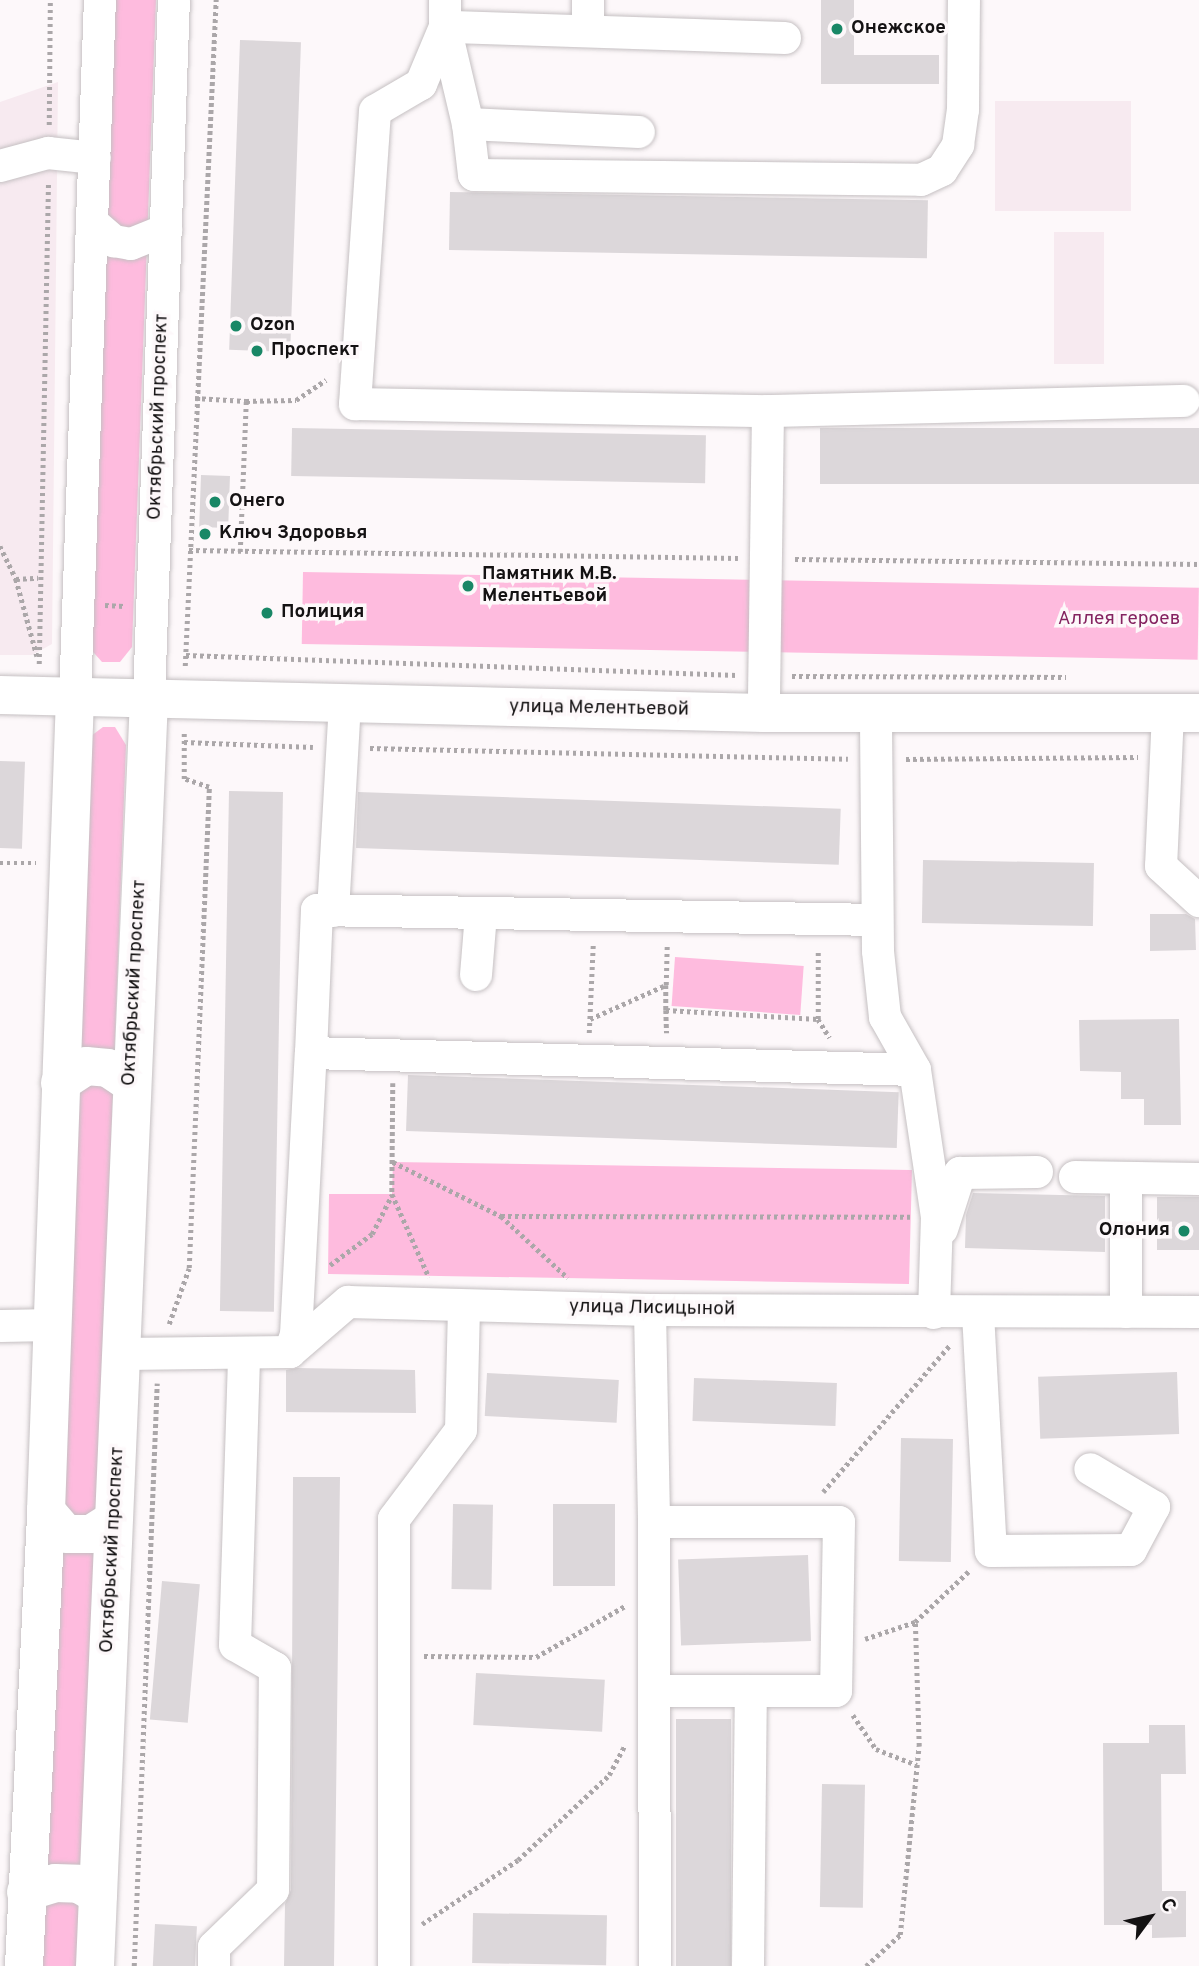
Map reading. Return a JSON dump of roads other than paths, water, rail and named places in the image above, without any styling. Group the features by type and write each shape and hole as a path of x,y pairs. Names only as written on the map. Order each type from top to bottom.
{"main road":[{"name":"улица Мелентьевой","path":"0,695 345,703 764,694 876,714 1183,713"},
{"path":"24,1966 46,1511 50,1325 75,696"},
{"name":"Октябрьский проспект","path":"95,1966 113,1520 123,1354 130,1083 149,697"},
{"path":"60,1083 86,1066 108,1068 130,1083"},
{"path":"46,1511 66,1534 91,1534 113,1520"},
{"path":"26,1892 55,1883 79,1884 97,1895"}],"street":[{"path":"75,696 100,0"},
{"name":"Октябрьский проспект","path":"149,697 174,0"},
{"path":"588,0 588,31"},
{"path":"445,13 468,124 474,176 920,180 942,170 958,145 963,110 964,0"},
{"path":"445,13 588,31 785,38"},
{"path":"445,13 421,84 375,111 355,404 768,411 1184,401"},
{"path":"468,124 639,132"},
{"path":"0,166 48,153 95,158"},
{"path":"93,223 114,241 131,244 166,230"},
{"path":"764,694 768,411"},
{"path":"333,911 345,703"},
{"path":"1183,713 1166,757 1161,866 1199,901"},
{"path":"876,714 876,920 885,1017 915,1070 937,1232 934,1313"},
{"path":"123,1354 290,1352 299,1288 317,910 481,914 662,936 876,920"},
{"path":"476,975 481,914"},
{"path":"311,1053 915,1070"},
{"path":"937,1232 960,1173 1037,1172"},
{"path":"1075,1177 1199,1179"},
{"path":"1126,1178 1126,1312"},
{"name":"улица Лисицыной","path":"290,1352 348,1302 650,1310 1199,1312"},
{"path":"394,1954 394,1519 461,1430 450,1306"},
{"path":"650,1310 654,1522 655,1966"},
{"path":"978,1313 990,1551 1131,1550 1154,1507 1090,1469"},
{"path":"0,1326 50,1325"},
{"path":"214,1966 214,1947 273,1890 275,1668 235,1645 244,1353"},
{"path":"653,1691 836,1691 839,1522 654,1522"},
{"path":"748,1966 751,1692"}],"place":[{"name":"Онежское","path":"837,29"},
{"name":"Ozon","path":"236,326"},
{"name":"Проспект","path":"257,351"},
{"name":"Онего","path":"215,502"},
{"name":"Ключ Здоровья","path":"205,534"},
{"name":"Памятник М.В. Мелентьевой","path":"468,586"},
{"name":"Полиция","path":"267,613"},
{"name":"Олония","path":"1184,1231"}],"park label":[{"name":"Аллея героев","path":"1119,620"}]}
